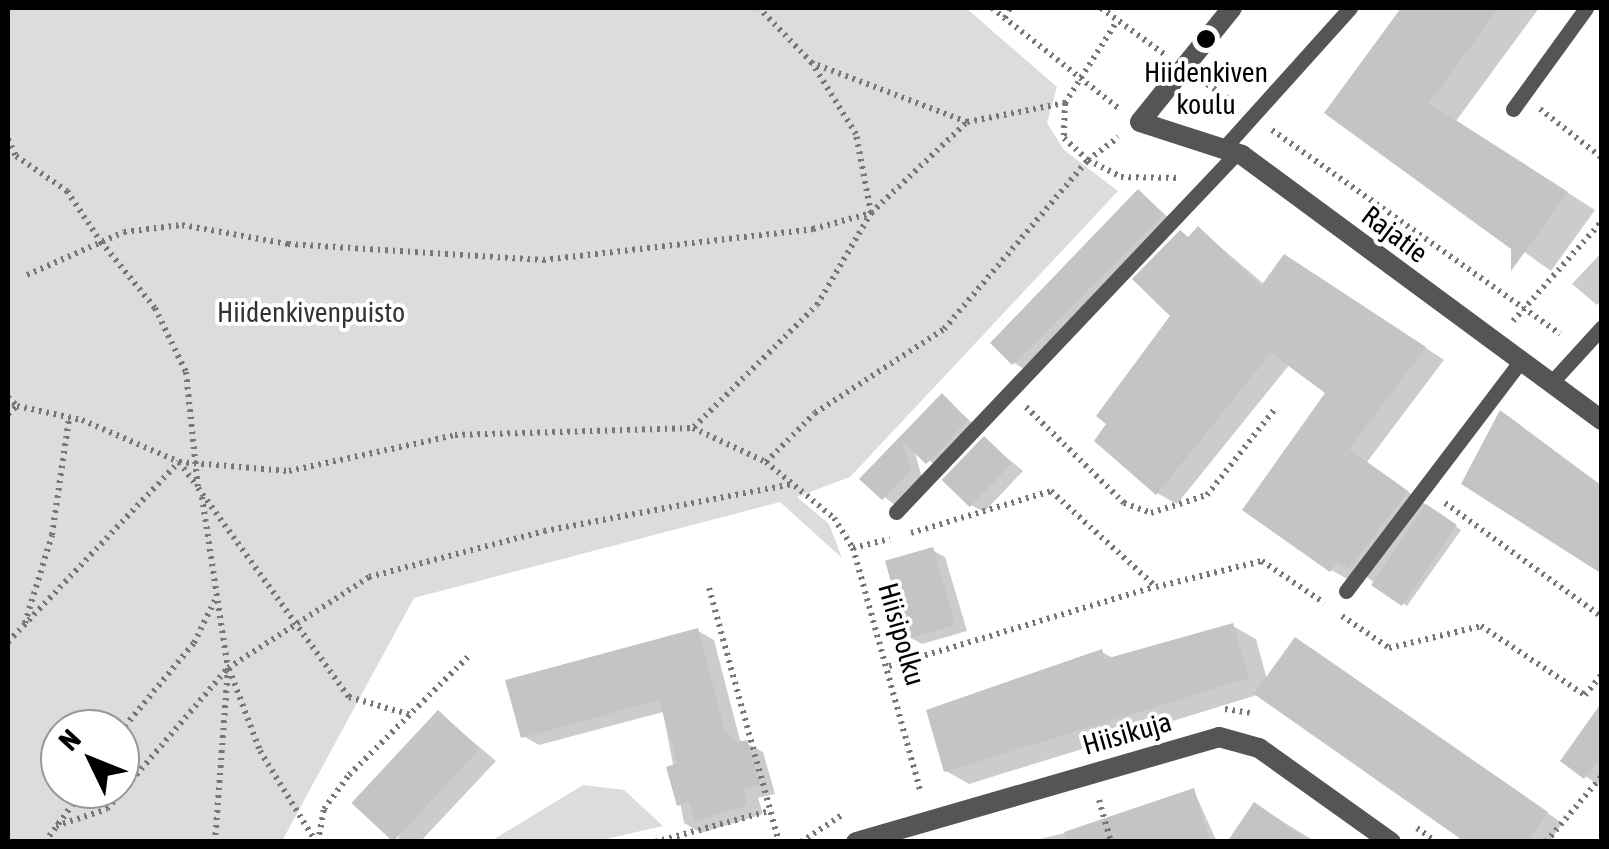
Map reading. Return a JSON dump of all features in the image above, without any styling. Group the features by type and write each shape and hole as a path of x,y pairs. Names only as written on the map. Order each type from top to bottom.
{"street":[{"path":"1140,122 1180,65 1232,8"},
{"name":"Rajatie","path":"1140,122 1230,151 1602,420"},
{"name":"Hiisikuja","path":"856,842 928,817 1219,737 1259,748 1391,842"}],"lane":[{"path":"896,512 1214,178 1252,116 1350,8"},
{"path":"1518,102 1586,8"},
{"path":"1550,384 1602,327"},
{"path":"1346,591 1519,363"}],"path":[{"path":"759,8 812,62 856,134 871,212"},
{"path":"766,462 815,413 944,329 1088,160 1140,122 1079,80 992,8"},
{"path":"1005,18 1010,8"},
{"path":"1101,8 1581,350"},
{"path":"1117,20 1065,103 1064,138 1088,160 1121,176 1214,178"},
{"path":"812,62 967,122 1065,103"},
{"path":"1518,102 1602,158"},
{"path":"8,398 16,406 69,418 179,462 288,471 455,435 693,428 817,306 871,212 967,122"},
{"path":"8,140 16,156 67,191 103,244 155,308 186,372 194,465 198,488 211,516 216,598 228,668 260,752 317,842"},
{"path":"27,274 103,244 182,225 288,244 543,260 813,230 871,212"},
{"path":"1494,344 1602,221"},
{"path":"1011,392 1103,486 1151,513 1207,495 1275,409"},
{"path":"8,414 16,406"},
{"path":"25,624 52,536 69,418"},
{"name":"Hiisipolku","path":"693,428 766,462 794,484 853,548 928,817"},
{"path":"179,462 300,620 349,697 411,714"},
{"path":"8,642 179,462"},
{"path":"56,826 107,808 228,668 370,577 544,531 794,484"},
{"path":"1424,487 1602,617"},
{"path":"853,548 1051,491 1156,587"},
{"path":"889,666 1156,587 1262,560 1389,648 1481,626 1585,696 1602,674"},
{"path":"709,588 779,842"},
{"path":"139,709 194,643 216,598"},
{"path":"317,842 341,786 470,656"},
{"path":"215,842 228,668"},
{"path":"1546,842 1602,776"},
{"path":"1078,800 1114,790"},
{"path":"1097,794 1111,842"},
{"path":"44,842 69,809"},
{"path":"654,842 769,811"}],"green space":[{"name":"Hiidenkivenpuisto","path":"8,8 966,8 1057,87 1047,123 1064,150 1118,191 850,477 797,497 829,524 842,558 780,502 414,598 282,841 8,841"},
{"path":"583,785 624,790 663,826 597,841 491,841"}],"building":[{"path":"1401,8 1499,8 1429,103 1568,192 1511,271 1511,249 1324,113"},
{"path":"1138,189 1164,214 1012,365 990,343"},
{"path":"1198,226 1261,286 1284,254 1426,347 1349,449 1408,491 1349,569 1338,561 1330,572 1242,510 1325,393 1271,353 1156,495 1094,441 1106,424 1096,416 1170,316 1132,279 1180,230 1188,237"},
{"path":"942,393 968,420 926,464 902,441 911,470 882,500 859,479"},
{"path":"1500,410 1602,486 1602,574 1461,484"},
{"path":"984,436 1012,463 970,507 942,480"},
{"path":"1426,504 1457,525 1402,606 1371,585"},
{"path":"933,547 955,625 907,639 885,561"},
{"path":"1233,623 1249,678 944,772 926,710 1102,649 1105,659"},
{"path":"698,628 724,728 736,743 747,740 760,785 743,790 748,805 695,821 690,802 677,806 666,767 677,763 659,700 521,738 505,680"},
{"path":"1295,637 1548,812 1528,842 1465,842 1254,694"},
{"path":"1602,702 1602,755 1584,779 1560,761"},
{"path":"438,710 480,749 393,842 351,803"},
{"path":"1194,788 1210,842 1066,842 1064,832"},
{"path":"1254,802 1312,842 1227,842"}],"place":[{"name":"Hiidenkiven koulu","path":"1206,39"}]}
